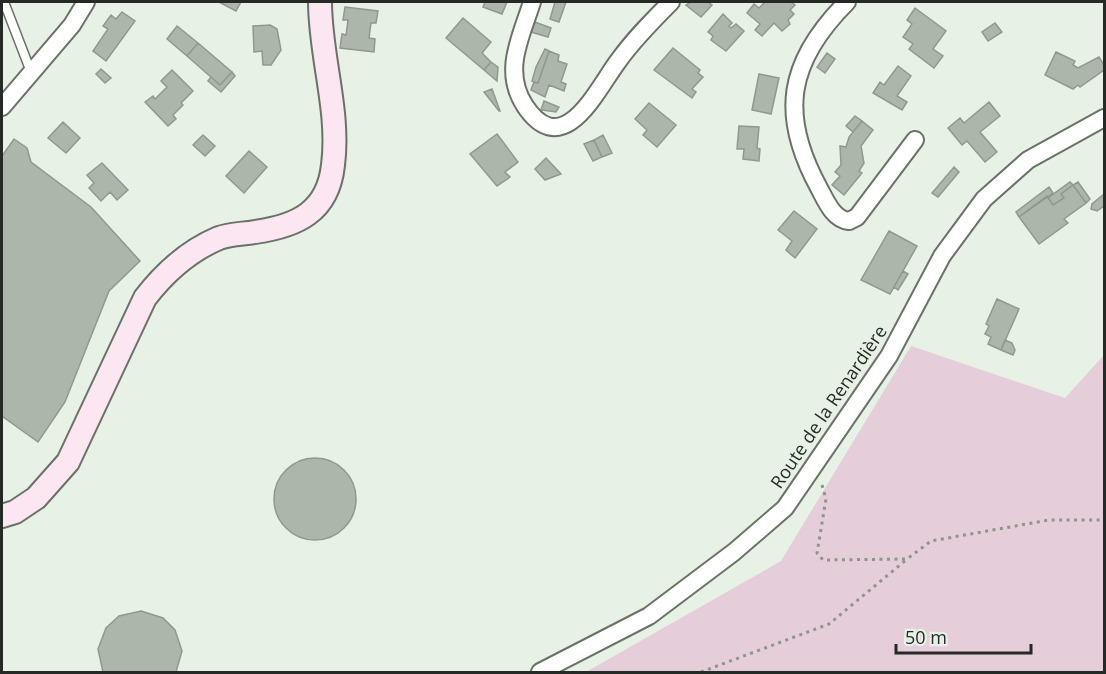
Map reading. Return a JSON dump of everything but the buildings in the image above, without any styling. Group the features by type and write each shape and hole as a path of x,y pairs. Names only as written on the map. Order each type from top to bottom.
{"main road":[{"path":"2,516 15,512 36,498 68,462 145,298 158,281 179,261 202,246 222,237 268,231 303,220 320,204 333,168 335,139 320,2"}],"street":[{"path":"2,107 72,25 86,2"},
{"path":"532,2 513,57 514,78 519,94 531,114 550,126 561,126 577,119 618,60 671,2"},
{"path":"847,2 810,50 797,80 793,104 801,149 813,176 836,216 849,221 857,217 915,140"},
{"name":"Route de la Renardière","path":"540,672 634,625 675,598 774,518 790,501 889,356 942,256 978,207 1005,178 1028,160 1104,118"}],"lane":[{"path":"4,2 32,72"}],"path":[{"path":"816,463 826,499 818,556 823,560 847,561 907,559"},
{"path":"701,672 829,624 932,541 1049,520 1104,520"}],"shaded area":[{"path":"911,346 1065,398 1104,355 1104,672 586,672 781,561"}]}
